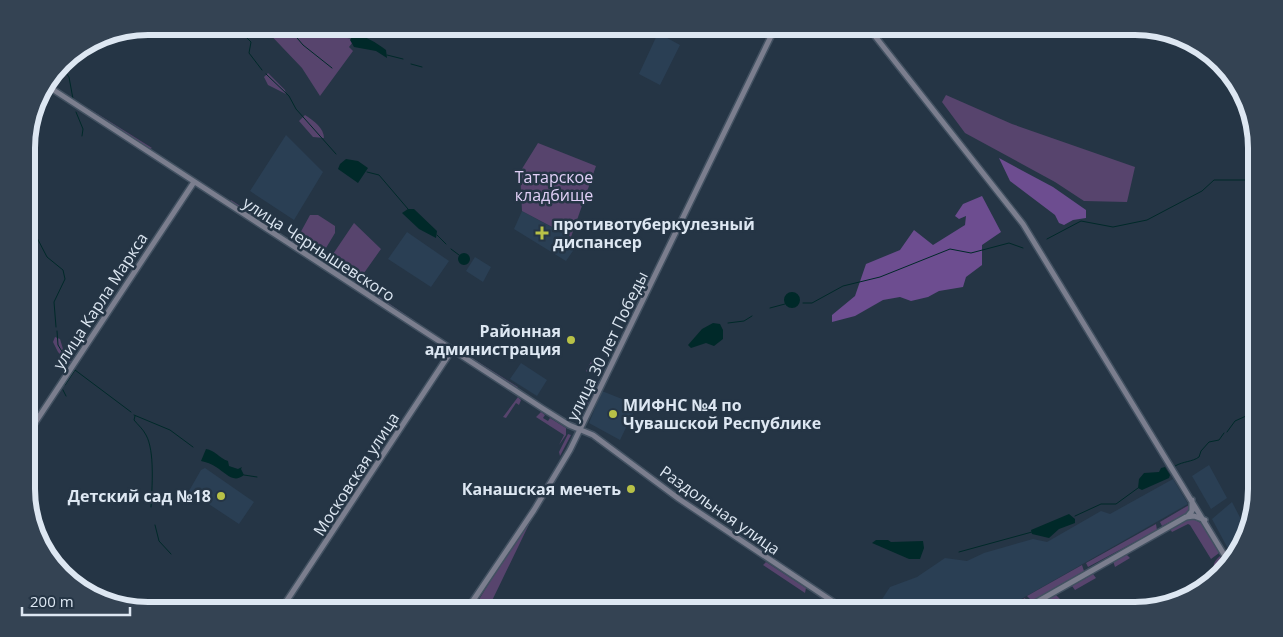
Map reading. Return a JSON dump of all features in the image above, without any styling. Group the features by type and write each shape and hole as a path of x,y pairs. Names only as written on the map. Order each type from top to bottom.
{"street":[{"name":"улица 30 лет Победы","path":"472,602 553,480 580,429 772,35"},
{"path":"874,35 1023,224 1225,556"},
{"name":"улица Чернышевского","path":"52,89 452,350 569,425 580,429"},
{"name":"улица Карла Маркса","path":"35,423 194,182"},
{"name":"Московская улица","path":"286,602 452,350"},
{"name":"Раздольная улица","path":"580,429 593,435 712,522 833,602"},
{"path":"1186,517 1192,508 1190,496"},
{"path":"1035,602 1186,517 1196,516 1205,520"}],"shaded area":[{"path":"353,35 367,38 378,44 386,50 387,58 376,51 354,47 350,40"},
{"path":"657,35 662,35 680,45 660,85 639,74"},
{"path":"286,135 323,172 294,220 250,191"},
{"path":"999,158 1053,187 1086,210 1086,218 1073,220 1064,225 1059,223 1055,215 1010,181"},
{"path":"346,159 358,161 368,168 358,183 338,169 340,164"},
{"path":"982,196 1001,232 982,245 982,265 966,277 963,287 939,291 928,297 911,301 900,297 883,300 855,316 832,322 832,315 855,296 866,264 900,250 914,230 933,245 965,225 966,216 959,219 955,216 963,204"},
{"path":"408,209 414,209 437,231 436,238 419,229 402,213"},
{"name":"противотуберкулезный диспансер","path":"522,211 579,242 566,261 514,229"},
{"path":"407,232 449,261 431,287 388,259"},
{"path":"466,253 469,254 469,264 462,265 459,264 458,257 459,254"},
{"path":"475,257 491,267 483,282 466,271"},
{"path":"789,292 795,292 800,297 798,306 789,308 784,303 784,297"},
{"path":"713,323 720,324 723,330 723,339 714,346 706,343 691,348 688,345 702,329"},
{"path":"521,363 547,380 537,396 510,379"},
{"name":"МИФНС №4 по Чувашской Республике","path":"602,391 637,405 620,440 589,423"},
{"path":"206,449 228,461 229,466 238,469 242,467 244,475 233,478 213,465 201,461"},
{"path":"1209,465 1227,498 1211,509 1192,476"},
{"path":"1165,467 1170,475 1169,478 1142,490 1138,488 1139,479 1144,473 1159,472 1161,468"},
{"name":"Детский сад №18","path":"205,468 254,502 239,524 189,491 201,470"},
{"path":"1173,479 1188,504 1016,602 880,602 890,587 917,577 945,558 967,561 984,553 1033,539 1047,542 1101,511 1110,514"},
{"path":"1232,502 1242,522 1229,551 1212,519"},
{"path":"1069,514 1075,519 1075,523 1059,529 1049,538 1032,534 1031,530"},
{"path":"876,540 888,540 891,542 923,541 924,548 920,559 909,559 872,543"}],"green space":[{"path":"271,35 358,35 349,47 353,51 320,96 302,68"},
{"path":"268,73 285,90 286,94 268,85 264,77"},
{"path":"946,95 1012,124 1135,167 1127,202 1084,201 1055,182 965,133 942,102"},
{"path":"85,106 152,148 150,149"},
{"path":"305,115 320,128 324,138 313,137 299,121"},
{"name":"Татарское кладбище","path":"538,143 596,166 571,237 522,211 520,172"},
{"path":"231,200 280,232 278,234 230,202"},
{"path":"310,215 318,215 335,226 335,233 323,253 312,249 298,237"},
{"path":"354,223 381,249 359,280 329,260"},
{"path":"363,286 415,321 414,323 362,288"},
{"path":"55,337 60,339 63,349 72,359 71,362 68,363 58,352 53,342"},
{"path":"453,346 518,387 452,347"},
{"path":"594,356 599,358 590,374 586,371"},
{"path":"592,378 600,382 578,421 570,417 576,407 578,407"},
{"path":"518,397 521,400 519,405 516,403 506,418 503,417"},
{"path":"541,412 545,415 543,418 548,421 550,418 566,428 566,435 559,445 564,435 536,417"},
{"path":"568,434 571,435 560,456 559,452"},
{"path":"1189,505 1189,512 1162,526 1160,522"},
{"path":"534,514 491,602 477,602 511,547"},
{"path":"1193,519 1203,524 1219,553 1211,559 1190,525 1188,524 1172,532 1170,529 1183,521"},
{"path":"1156,524 1157,530 1088,567 1086,563"},
{"path":"1126,554 1130,558 1115,567 1113,561"},
{"path":"1220,556 1222,561 1214,569 1214,564"},
{"path":"766,562 806,588 805,593 763,565"},
{"path":"1082,565 1084,571 1032,601 1027,596"},
{"path":"1093,574 1096,578 1075,590 1072,586"},
{"path":"1055,594 1060,599 1055,602 1045,602"},
{"path":"1025,598 1027,602 1018,602"}],"waterway":[{"path":"244,35 251,42 249,53 262,70"},
{"path":"295,35 303,45 332,68"},
{"path":"337,35 352,38"},
{"path":"387,55 403,59"},
{"path":"411,64 422,67"},
{"path":"65,72 69,77 73,99"},
{"path":"266,74 289,96 296,109 336,154"},
{"path":"76,112 83,129 82,136"},
{"path":"367,172 379,175 408,209"},
{"path":"1047,239 1081,221 1113,227 1147,220 1202,191 1214,180 1245,180 1248,178"},
{"path":"35,234 47,257 63,270 65,279 54,302 56,327"},
{"path":"437,235 446,244"},
{"path":"803,303 812,303 843,286 880,277 950,249 971,253 1009,243 1023,248"},
{"path":"451,249 459,255"},
{"path":"770,308 785,304"},
{"path":"728,323 744,321 752,316"},
{"path":"57,331 58,345 69,363"},
{"path":"65,385 75,370 131,412"},
{"path":"63,390 66,396"},
{"path":"1227,432 1235,421 1246,416 1248,407"},
{"path":"134,415 170,430 193,447"},
{"path":"135,416 134,420 146,435 151,450 151,507"},
{"path":"1175,466 1199,457 1201,451 1209,442 1219,440 1224,433"},
{"path":"244,475 257,477"},
{"path":"1075,516 1101,504 1116,504 1138,488"},
{"path":"155,525 159,541 171,554"},
{"path":"959,552 1032,532"}],"place":[{"name":"противотуберкулезный диспансер","path":"542,233"},
{"name":"Районная администрация","path":"571,340"},
{"name":"МИФНС №4 по Чувашской Республике","path":"613,414"},
{"name":"Канашская мечеть","path":"631,489"},
{"name":"Детский сад №18","path":"221,496"}]}
